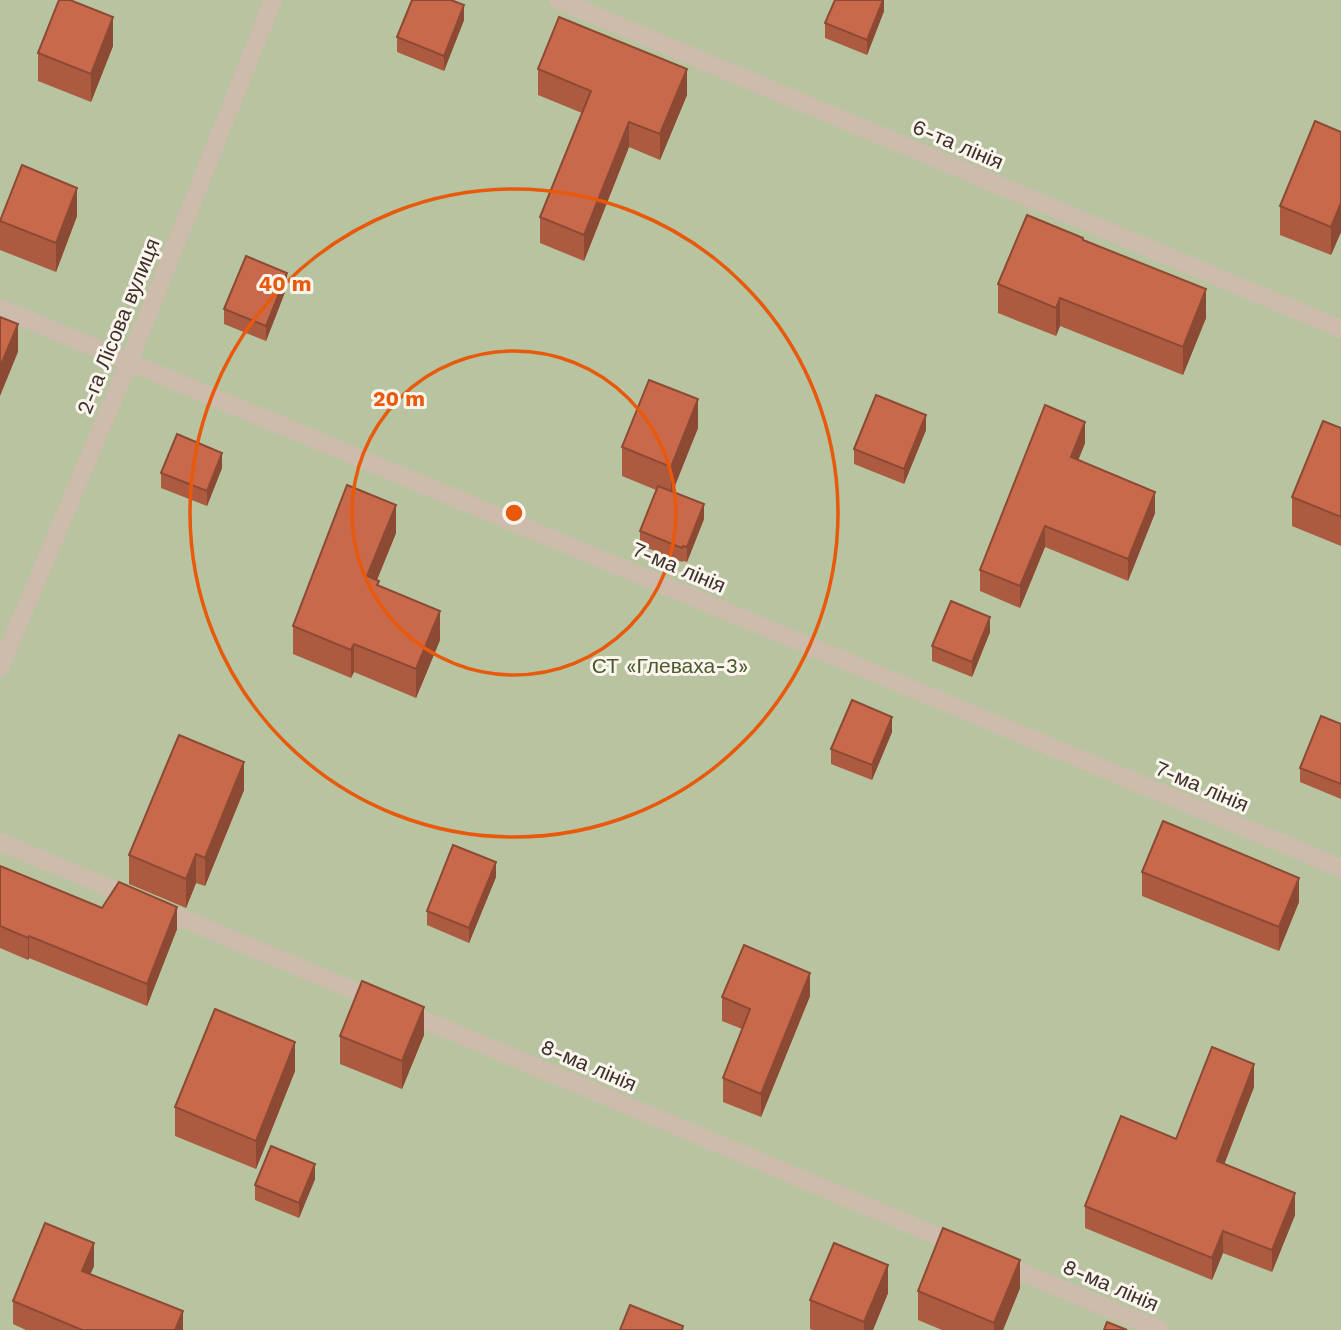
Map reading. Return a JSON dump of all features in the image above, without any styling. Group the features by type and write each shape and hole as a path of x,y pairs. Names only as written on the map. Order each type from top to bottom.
{"street":[{"name":"2-га Лісова вулиця","path":"0,668 128,362 273,0"},
{"name":"6-та лінія","path":"558,0 1341,329"},
{"name":"7-ма лінія","path":"0,308 1341,868"},
{"name":"8-ма лінія","path":"0,842 1160,1330"}],"green space":[{"name":"СТ «Глеваха-3»","path":"0,0 1341,0 1341,1330 0,1330"}],"building":[{"path":"59,0 70,0 113,17 91,74 38,53"},
{"path":"412,0 451,0 464,5 444,56 397,37"},
{"path":"835,0 883,0 867,40 825,23"},
{"path":"559,17 687,69 660,134 629,122 584,235 540,217 591,91 538,69"},
{"path":"1315,121 1341,132 1341,203 1331,227 1280,206"},
{"path":"22,165 77,188 56,243 0,221"},
{"path":"1027,215 1206,289 1183,347 1060,298 1056,308 998,284"},
{"path":"246,256 287,273 266,326 224,309"},
{"path":"0,317 18,324 0,367"},
{"path":"649,380 698,399 671,467 622,447"},
{"path":"876,395 926,415 904,469 854,449"},
{"path":"1045,405 1085,422 1071,457 1155,492 1128,559 1045,526 1020,586 980,570"},
{"path":"1323,421 1341,428 1341,517 1292,497"},
{"path":"177,434 222,453 207,491 161,473"},
{"path":"347,485 396,505 367,576 379,581 377,585 440,611 416,669 354,644 351,650 293,626"},
{"path":"658,486 704,504 687,547 682,548 640,531"},
{"path":"951,601 990,617 972,662 932,646"},
{"path":"852,700 892,717 872,765 831,749"},
{"path":"1321,716 1341,724 1341,784 1300,768"},
{"path":"179,735 244,762 205,858 196,854 186,879 129,855"},
{"path":"1163,821 1299,878 1279,927 1142,872"},
{"path":"453,845 496,862 469,928 427,911"},
{"path":"0,866 102,908 119,882 177,907 147,984 0,926"},
{"path":"744,945 810,973 761,1094 723,1078 750,1009 722,997"},
{"path":"362,981 424,1007 402,1061 340,1036"},
{"path":"215,1009 295,1042 256,1141 175,1107"},
{"path":"1212,1047 1254,1064 1217,1161 1295,1193 1272,1250 1223,1231 1212,1258 1085,1206 1121,1116 1176,1139"},
{"path":"271,1146 315,1164 299,1203 255,1185"},
{"path":"45,1223 94,1243 82,1271 183,1311 175,1330 82,1330 13,1301"},
{"path":"943,1228 1020,1260 994,1323 918,1291"},
{"path":"834,1243 888,1265 864,1322 810,1300"},
{"path":"630,1305 683,1326 682,1330 620,1330"},
{"path":"1107,1322 1127,1330 1104,1330"}]}
